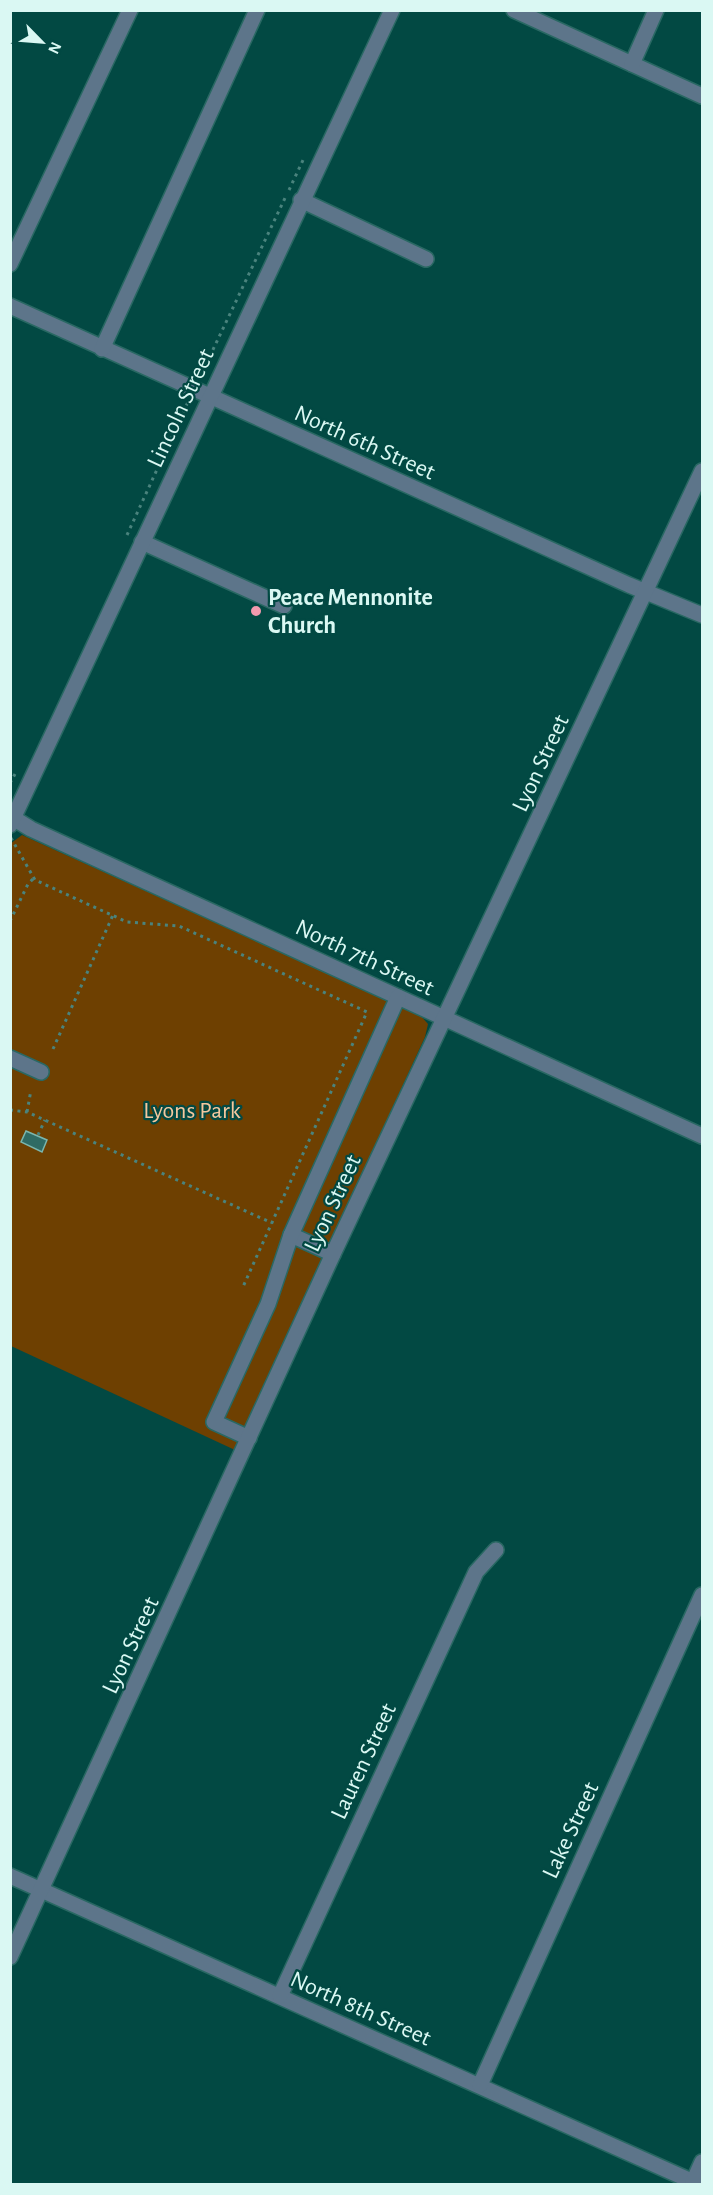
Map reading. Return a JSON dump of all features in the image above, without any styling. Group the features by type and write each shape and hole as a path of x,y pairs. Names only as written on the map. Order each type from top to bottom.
{"street":[{"path":"10,264 130,10"},
{"path":"102,349 257,10"},
{"name":"Lincoln Street","path":"12,820 392,10"},
{"path":"632,64 656,10"},
{"path":"521,12 702,96"},
{"path":"301,200 426,259"},
{"name":"North 6th Street","path":"10,306 702,615"},
{"name":"Lyon Street","path":"10,1957 333,1254 702,471"},
{"path":"142,542 284,606"},
{"name":"North 7th Street","path":"12,820 702,1136"},
{"path":"249,1438 214,1422 268,1304 291,1235 398,997"},
{"path":"10,1058 41,1072"},
{"path":"291,1235 333,1254"},
{"name":"Lauren Street","path":"280,1996 476,1572 496,1550"},
{"name":"Lake Street","path":"480,2085 702,1595"},
{"name":"North 8th Street","path":"10,1876 696,2183"},
{"path":"696,2183 702,2162"}],"path":[{"path":"10,837 34,878 127,922 179,926 367,1012 242,1290"},
{"path":"10,921 28,884 34,878"},
{"path":"53,1050 113,915"},
{"path":"27,1112 31,1090"},
{"path":"10,1110 27,1112 272,1223"},
{"path":"39,1135 45,1120"}],"green space":[{"name":"Lyons Park","path":"22,835 420,1015 428,1024 425,1037 235,1450 11,1346 10,844"}],"building":[{"path":"26,1131 47,1140 42,1152 21,1142"}],"place":[{"name":"Peace Mennonite Church","path":"256,611"}]}
